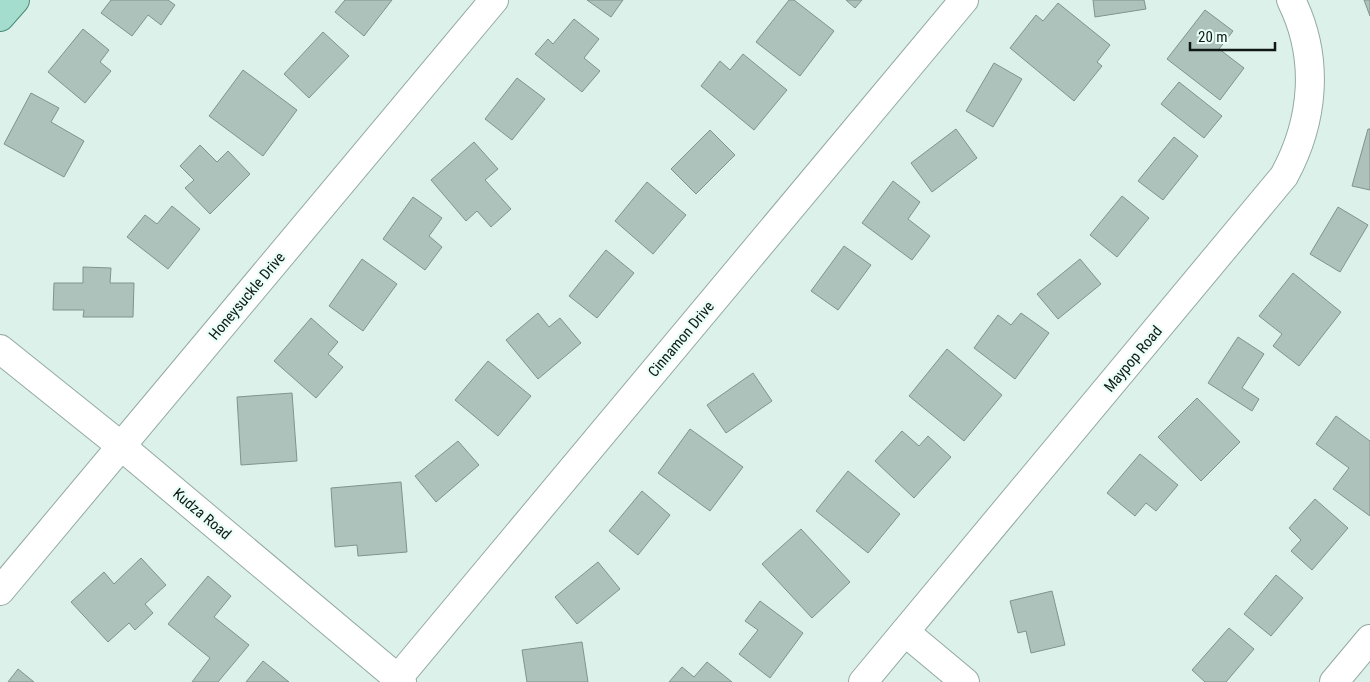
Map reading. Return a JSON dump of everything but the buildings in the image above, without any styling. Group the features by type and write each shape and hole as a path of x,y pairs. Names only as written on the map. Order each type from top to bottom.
{"main road":[{"path":"0,17 15,0"}],"street":[{"name":"Honeysuckle Drive","path":"0,591 494,0"},
{"name":"Cinnamon Drive","path":"400,680 964,0"},
{"name":"Maypop Road","path":"862,682 1284,176 1302,138 1310,95 1308,52 1304,31 1291,0"},
{"name":"Kudza Road","path":"0,349 121,446 400,680"},
{"path":"905,632 965,682"},
{"path":"1334,682 1370,639"}]}
